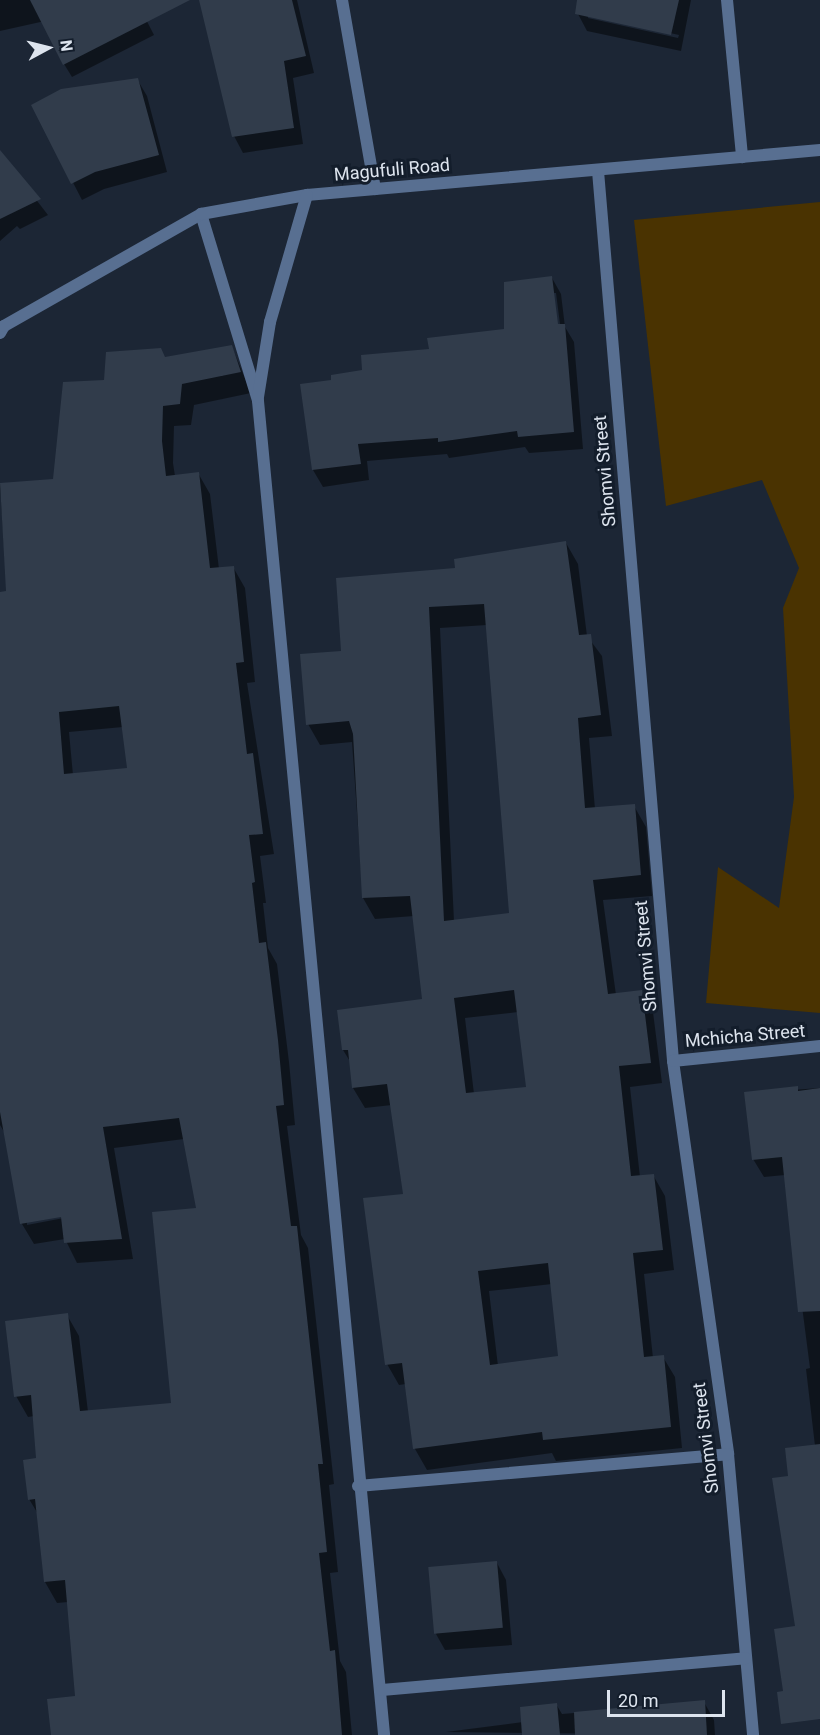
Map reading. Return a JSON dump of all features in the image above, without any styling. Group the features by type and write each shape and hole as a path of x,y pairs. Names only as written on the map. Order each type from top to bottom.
{"street":[{"path":"342,0 375,189"},
{"path":"727,0 742,157"},
{"name":"Magufuli Road","path":"0,333 4,326 201,214 307,195 820,150"},
{"name":"Shomvi Street","path":"598,171 673,1060 728,1454 753,1735"},
{"path":"258,401 270,322 307,195"},
{"path":"201,214 258,401 358,1486 382,1690 384,1735"},
{"name":"Mchicha Street","path":"673,1060 820,1047"},
{"path":"358,1486 728,1454"},
{"path":"382,1690 746,1658"}],"shaded area":[{"path":"820,202 820,1013 706,1003 718,867 779,908 794,797 783,608 799,568 762,480 666,506 634,220"}],"building":[{"path":"30,0 190,0 63,65"},
{"path":"199,0 292,0 306,56 284,61 294,128 232,137"},
{"path":"577,0 679,0 671,35 575,14"},
{"path":"138,78 159,155 95,172 71,184 31,105 61,89"},
{"path":"0,150 41,199 0,219"},
{"path":"552,276 558,324 565,324 574,432 518,437 517,431 438,442 438,438 358,444 361,464 312,470 300,384 331,380 331,375 362,370 361,355 429,349 427,338 504,329 504,282"},
{"path":"232,345 241,372 182,384 180,404 163,406 162,441 166,476 199,472 210,568 234,566 244,662 236,663 247,754 253,753 263,834 249,835 255,882 252,883 259,943 266,942 278,1040 284,1105 276,1106 291,1226 297,1226 323,1464 318,1464 327,1552 319,1553 330,1651 335,1650 342,1735 51,1735 47,1699 75,1696 65,1580 44,1582 35,1499 28,1500 23,1460 36,1458 31,1395 14,1397 5,1321 68,1313 80,1411 171,1403 152,1212 196,1208 179,1118 103,1127 122,1239 64,1243 61,1217 20,1224 0,1112 0,592 6,591 0,483 53,479 63,382 104,380 106,352 161,348 165,357","holes":["119,706 127,768 64,774 59,712"]},
{"path":"566,541 579,635 591,634 601,715 578,718 585,808 635,804 641,875 593,880 608,994 642,990 651,1063 619,1066 631,1176 654,1174 663,1250 633,1253 644,1357 664,1355 671,1427 543,1440 542,1432 413,1449 402,1363 385,1365 363,1198 403,1194 387,1084 352,1088 348,1050 342,1050 337,1010 422,999 410,896 362,898 353,734 349,721 306,725 300,654 341,651 336,578 455,568 454,559","holes":["484,604 509,913 444,921 429,607","514,990 526,1087 466,1093 454,998","548,1263 558,1356 490,1365 478,1271"]},
{"path":"798,1086 798,1091 820,1088 820,1311 798,1312 782,1157 752,1160 744,1092"},
{"path":"820,1444 820,1719 781,1724 777,1692 783,1691 774,1629 795,1626 772,1478 788,1476 785,1448"},
{"path":"497,1561 503,1628 434,1634 428,1567"},
{"path":"705,1700 707,1735 575,1735 574,1712"},
{"path":"557,1703 560,1735 522,1735 520,1707"}]}
